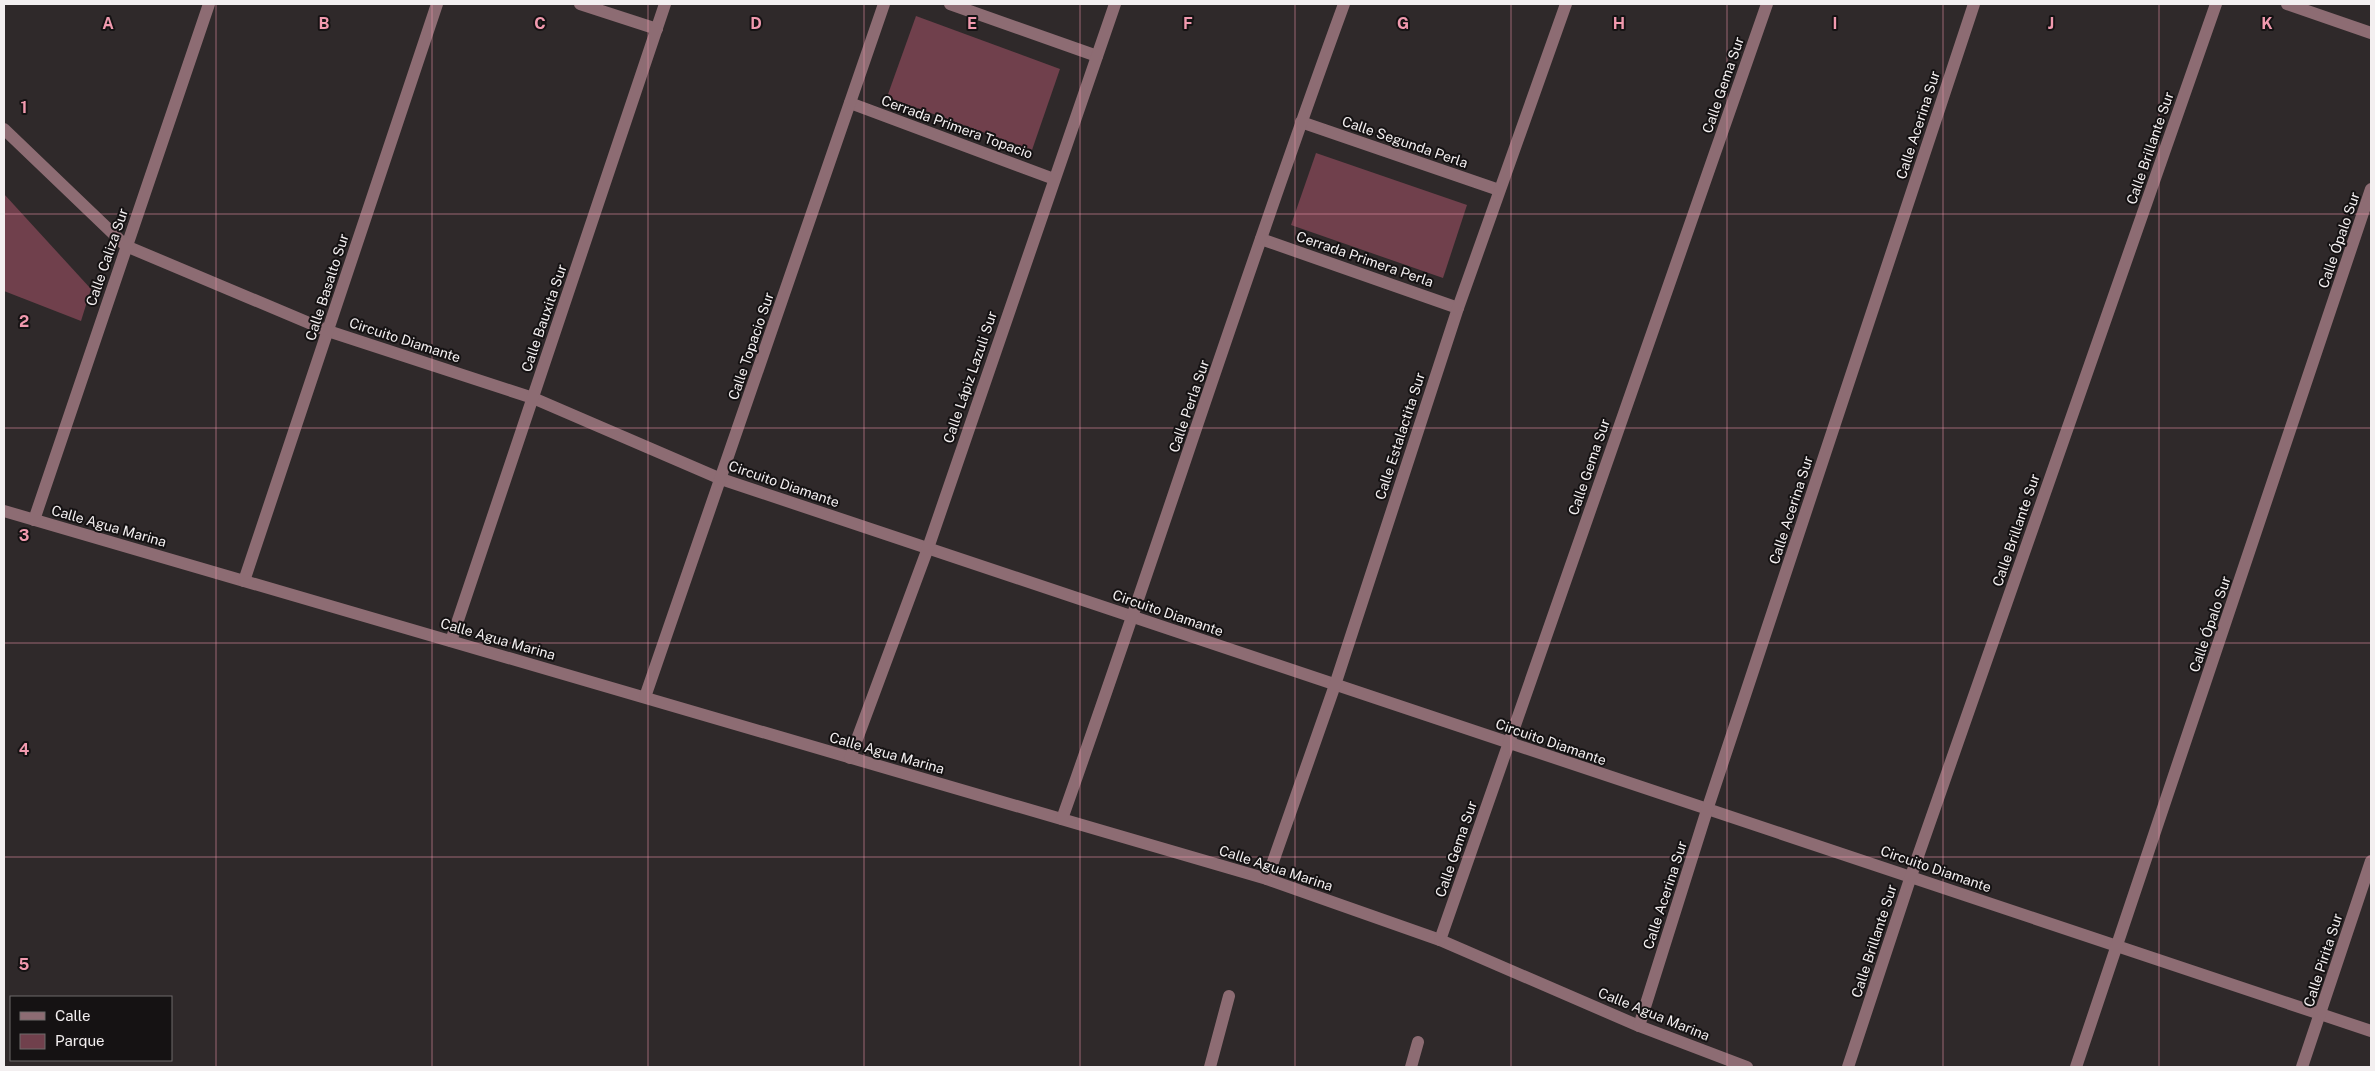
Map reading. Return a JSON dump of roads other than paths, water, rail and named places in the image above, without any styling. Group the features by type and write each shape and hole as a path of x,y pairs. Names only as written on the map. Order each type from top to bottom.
{"street":[{"name":"Calle Caliza Sur","path":"34,520 209,4"},
{"name":"Calle Basalto Sur","path":"244,581 437,4"},
{"path":"580,4 657,29"},
{"name":"Calle Bauxita Sur","path":"450,641 665,4"},
{"name":"Calle Topacio Sur","path":"646,697 884,4"},
{"path":"950,4 1097,56"},
{"name":"Calle Lápiz Lazuli Sur","path":"850,758 928,548 1115,4"},
{"name":"Calle Perla Sur","path":"1062,818 1134,617 1300,122 1344,4"},
{"name":"Calle Estalactita Sur","path":"1267,879 1334,685 1458,308 1566,4"},
{"name":"Calle Gema Sur","path":"1440,940 1768,4"},
{"name":"Calle Acerina Sur","path":"1639,1026 1707,810 1974,4"},
{"name":"Calle Brillante Sur","path":"1848,1067 1911,876 2216,4"},
{"path":"2287,4 2371,32"},
{"name":"Cerrada Primera Topacio","path":"850,103 1054,179"},
{"name":"Calle Segunda Perla","path":"1300,122 1499,190"},
{"name":"Circuito Diamante","path":"4,129 126,246 328,331 533,398 721,479 2371,1031"},
{"name":"Calle Ópalo Sur","path":"2076,1067 2371,189"},
{"name":"Cerrada Primera Perla","path":"1261,239 1458,308"},
{"name":"Calle Agua Marina","path":"4,511 1267,879 1440,940 1639,1026 1746,1067"},
{"name":"Calle Pirita Sur","path":"2302,1067 2371,862"},
{"path":"1210,1067 1229,996"},
{"path":"1411,1067 1418,1042"}]}
